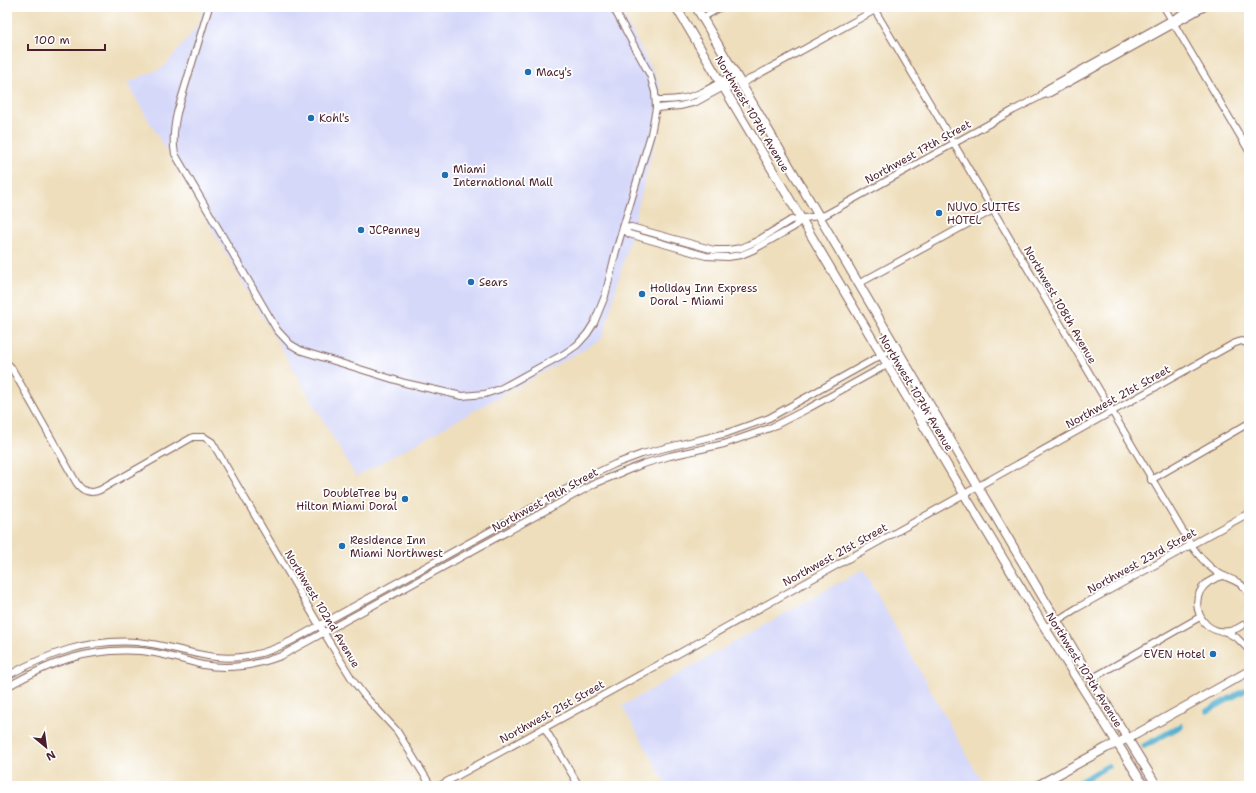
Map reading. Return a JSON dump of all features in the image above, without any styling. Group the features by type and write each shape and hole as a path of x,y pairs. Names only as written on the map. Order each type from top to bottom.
{"main road":[{"name":"Northwest 107th Avenue","path":"676,7 964,494 1045,628 1144,786"},
{"name":"Northwest 107th Avenue","path":"696,7 1056,620 1157,786"},
{"path":"914,410 930,419 937,417"},
{"path":"1037,786 1249,671"}],"street":[{"path":"209,7 177,113 174,128 175,154 277,330 290,344 302,351 390,379 448,394 462,396 485,394 500,389 564,354 577,345 594,323 605,296 623,228 651,134 656,108 655,92 650,76 613,7"},
{"path":"702,18 721,7"},
{"path":"1164,7 1249,151"},
{"name":"Northwest 17th Street","path":"1173,22 1194,7"},
{"name":"Northwest 17th Street","path":"802,219 825,215 1041,96 1050,93 1173,22 1205,7"},
{"path":"656,100 688,98 738,79 874,9"},
{"name":"Northwest 108th Avenue","path":"874,9 1151,480 1191,545 1209,566 1223,576 1238,582 1248,591"},
{"path":"656,108 688,104 702,99 722,84"},
{"path":"858,284 993,210"},
{"path":"623,228 629,234 712,257 723,257 737,256 753,250 794,227 802,219"},
{"name":"Northwest 21st Street","path":"438,786 673,657 1233,344 1241,341 1249,344"},
{"name":"Northwest 19th Street","path":"7,676 28,664 57,652 81,646 119,641 157,644 221,658 258,654 285,644 319,626 590,476 615,464 669,446 727,434 769,418 896,348"},
{"name":"Northwest 19th Street","path":"7,687 33,672 59,661 101,652 141,651 217,667 236,667 264,662 289,653 594,484 643,464 670,456 724,444 770,428 901,357"},
{"name":"Northwest 102nd Avenue","path":"7,363 11,367 76,482 82,489 87,491 93,492 100,490 193,438 204,437 209,440 213,444 319,626 352,679 363,694 397,731 431,786"},
{"path":"1151,480 1249,424"},
{"name":"Northwest 23rd Street","path":"1045,628 1087,602 1249,513"},
{"path":"1223,576 1211,580 1202,588 1197,599 1200,617 1208,627 1220,632 1232,631 1243,626"},
{"path":"1091,679 1200,617"},
{"path":"1226,632 1237,638 1249,650"},
{"path":"544,727 579,786"}],"shaded area":[{"path":"204,7 619,7 658,81 661,92 661,118 603,336 599,341 356,477 127,83 164,67 199,24"},
{"path":"863,569 984,786 667,786 622,706"}],"waterway":[{"path":"1207,711 1249,688"},
{"path":"1144,746 1181,726"},
{"path":"1072,786 1108,766"}],"place":[{"name":"Macy's","path":"528,72"},
{"name":"Kohl's","path":"311,118"},
{"name":"Miami International Mall","path":"445,175"},
{"name":"NUVO SUITES HOTEL","path":"939,213"},
{"name":"JCPenney","path":"361,230"},
{"name":"Sears","path":"471,282"},
{"name":"Holiday Inn Express Doral - Miami","path":"642,294"},
{"name":"DoubleTree by Hilton Miami Doral","path":"405,499"},
{"name":"Residence Inn Miami Northwest","path":"342,546"},
{"name":"EVEN Hotel","path":"1213,654"}]}
